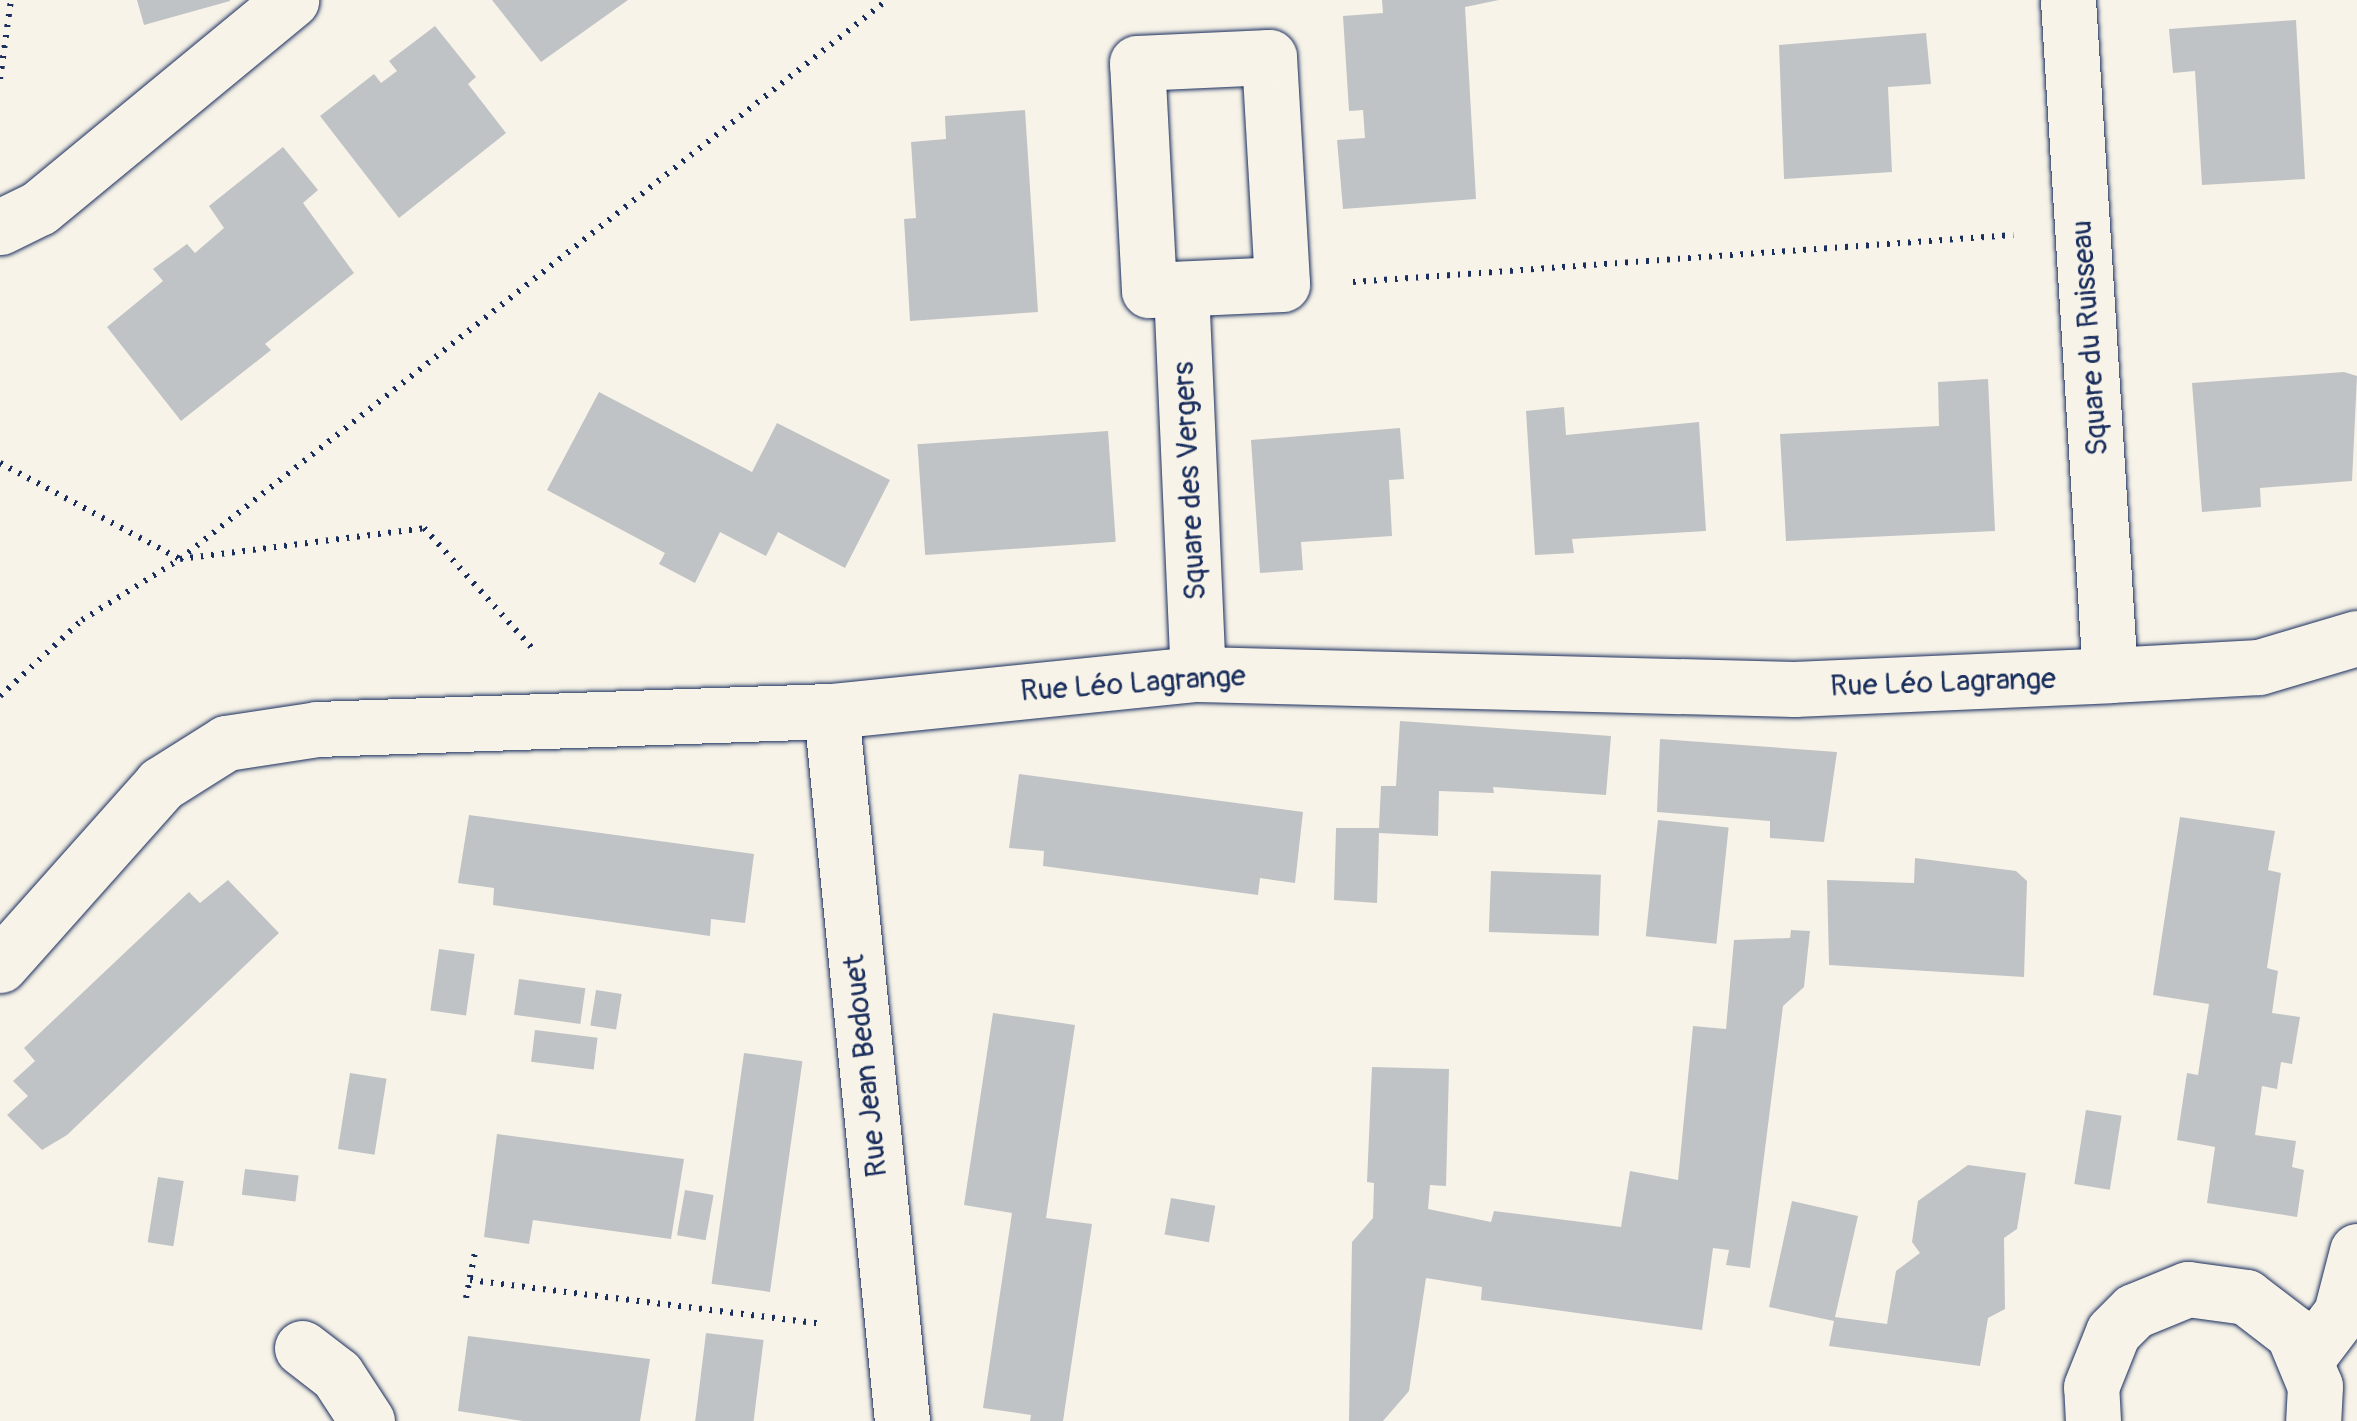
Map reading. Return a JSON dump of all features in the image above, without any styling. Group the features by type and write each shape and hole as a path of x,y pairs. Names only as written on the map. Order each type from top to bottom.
{"street":[{"path":"0,227 38,208 291,0"},
{"name":"Square du Ruisseau","path":"2068,0 2110,676"},
{"path":"1269,57 1282,284 1181,289 1149,290 1137,64 1269,57"},
{"name":"Square des Vergers","path":"1181,289 1198,674"},
{"name":"Rue Léo Lagrange","path":"0,965 161,784 226,743 318,729 831,711 1198,674 1498,676 1794,689 2110,676 2258,666 2357,638"},
{"name":"Rue Jean Bedouet","path":"831,711 902,1421"},
{"path":"2308,1358 2341,1313 2357,1251"},
{"path":"2093,1421 2090,1387 2113,1332 2160,1296 2218,1289 2246,1297 2293,1333 2308,1358 2314,1421"},
{"path":"302,1348 337,1376 367,1421"}],"path":[{"path":"0,79 11,0"},
{"path":"0,696 82,620 180,559 887,0"},
{"path":"1282,284 2083,230"},
{"path":"0,463 180,559 424,528 537,654"},
{"path":"466,1298 474,1252"},
{"path":"470,1280 843,1326"}],"building":[{"path":"137,0 230,0 230,1 144,25"},
{"path":"492,0 628,0 541,62"},
{"path":"1382,0 1499,0 1465,7 1476,199 1343,209 1337,140 1365,138 1363,110 1349,111 1343,16 1383,13"},
{"path":"2296,20 2305,179 2202,185 2195,71 2173,73 2169,29"},
{"path":"435,26 476,77 468,84 506,133 399,218 320,116 374,74 381,83 397,71 389,61"},
{"path":"1926,33 1931,84 1888,87 1892,172 1784,179 1779,45"},
{"path":"1025,110 1038,312 910,321 904,219 916,218 911,142 946,139 945,116"},
{"path":"283,147 318,190 303,203 354,273 265,344 271,350 181,421 107,327 163,281 153,269 187,244 195,253 224,228 209,206"},
{"path":"2344,372 2357,376 2352,481 2260,488 2261,507 2202,512 2192,383"},
{"path":"1988,379 1995,531 1786,541 1780,434 1939,426 1938,382"},
{"path":"599,392 752,472 777,423 890,480 845,568 778,532 766,556 720,532 695,583 659,564 665,553 547,490"},
{"path":"1564,407 1566,435 1699,422 1706,531 1572,539 1574,553 1535,555 1526,411"},
{"path":"1400,428 1404,479 1389,480 1392,536 1301,542 1303,570 1260,573 1251,440"},
{"path":"1108,431 1116,542 925,555 917,444"},
{"path":"1400,721 1611,736 1606,795 1493,787 1494,793 1439,791 1438,836 1379,833 1377,903 1334,900 1336,828 1379,828 1381,786 1396,786"},
{"path":"1660,739 1837,752 1824,842 1770,838 1770,821 1657,812"},
{"path":"1019,774 1303,812 1295,883 1260,878 1258,895 1043,866 1044,851 1009,848"},
{"path":"469,815 754,854 745,923 711,919 710,936 493,905 494,888 458,883"},
{"path":"2180,817 2275,831 2268,870 2281,873 2267,968 2278,971 2272,1013 2300,1017 2292,1064 2281,1062 2277,1089 2262,1086 2255,1135 2296,1141 2292,1167 2304,1170 2297,1217 2207,1203 2215,1147 2177,1140 2187,1073 2198,1075 2209,1004 2153,995"},
{"path":"1658,820 1729,827 1716,944 1646,936"},
{"path":"1915,858 2016,871 2027,881 2024,977 1829,965 1827,880 1914,883"},
{"path":"1491,871 1601,875 1599,936 1489,932"},
{"path":"228,880 279,933 67,1135 42,1150 7,1115 28,1096 13,1081 35,1061 24,1048 189,892 200,903"},
{"path":"1791,930 1810,931 1804,987 1783,1006 1750,1268 1726,1265 1729,1250 1713,1248 1702,1330 1481,1300 1482,1287 1426,1278 1409,1391 1383,1421 1349,1421 1352,1242 1373,1218 1374,1183 1367,1182 1372,1067 1449,1069 1446,1186 1430,1185 1428,1209 1491,1222 1494,1211 1621,1227 1630,1171 1678,1180 1693,1026 1726,1029 1734,940 1790,938"},
{"path":"439,949 475,954 466,1015 430,1010"},
{"path":"519,979 585,988 580,1024 514,1015"},
{"path":"596,990 622,994 616,1030 590,1026"},
{"path":"993,1013 1075,1025 1046,1218 1092,1224 1063,1421 1030,1421 1031,1415 983,1408 1012,1213 964,1205"},
{"path":"535,1030 598,1038 594,1069 531,1062"},
{"path":"744,1053 802,1061 770,1292 712,1284"},
{"path":"350,1073 387,1079 374,1155 338,1149"},
{"path":"2086,1110 2122,1116 2110,1190 2074,1184"},
{"path":"497,1134 684,1159 671,1239 533,1220 529,1244 484,1237"},
{"path":"1968,1165 2026,1173 2017,1229 2004,1238 2005,1309 1988,1318 1980,1366 1829,1346 1834,1321 1769,1307 1792,1201 1858,1216 1835,1317 1887,1324 1896,1271 1920,1253 1912,1242 1918,1201"},
{"path":"245,1169 299,1176 295,1201 242,1195"},
{"path":"158,1177 184,1181 173,1246 148,1242"},
{"path":"685,1190 714,1195 706,1240 677,1235"},
{"path":"1171,1198 1215,1206 1209,1242 1165,1234"},
{"path":"706,1333 764,1340 754,1421 695,1421"},
{"path":"468,1336 650,1359 640,1421 523,1421 458,1411"}]}
